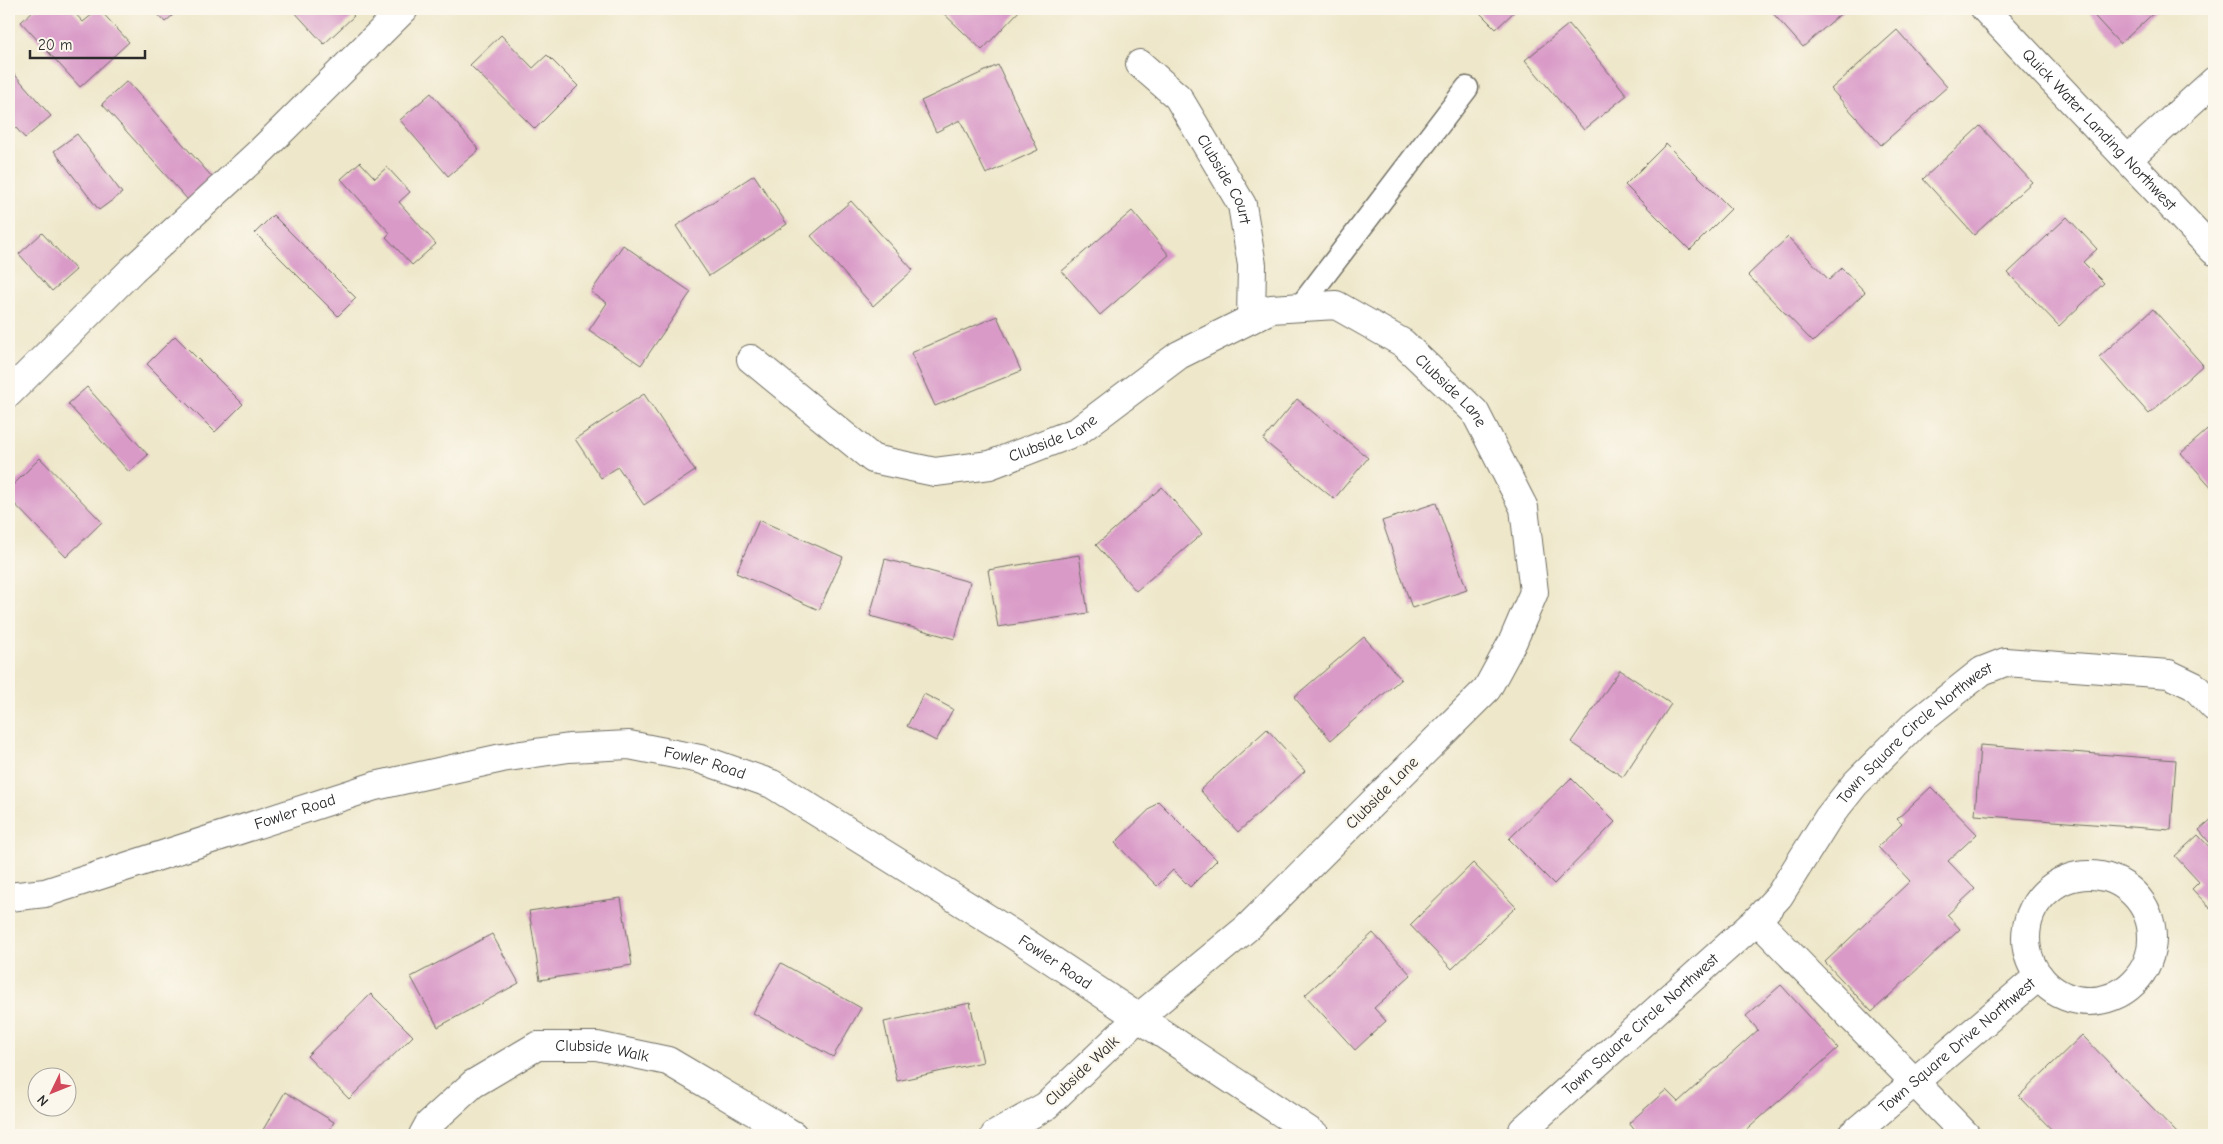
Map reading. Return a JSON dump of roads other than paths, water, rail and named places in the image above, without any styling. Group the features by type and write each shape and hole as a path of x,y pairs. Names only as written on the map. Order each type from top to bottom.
{"street":[{"path":"9,393 132,270 262,150 404,9"},
{"name":"Quick Water Landing Northwest","path":"1985,9 2214,251"},
{"name":"Clubside Court","path":"1140,64 1178,97 1242,205 1252,265 1251,319"},
{"path":"2128,159 2214,81"},
{"name":"Clubside Lane","path":"751,359 873,459 935,472 990,466 1078,431 1179,355 1271,309 1336,305 1403,343 1475,412 1524,508 1534,592 1513,640 1487,689 1247,928 1140,1017"},
{"name":"Town Square Circle Northwest","path":"1523,1130 1757,920 1779,896 1828,818 1855,784 1914,725 1982,671 2005,662 2169,674 2194,686 2214,707"},
{"name":"Fowler Road","path":"9,897 45,893 374,786 502,758 570,748 629,745 700,759 772,784 1011,933 1316,1135"},
{"name":"Town Square Drive Northwest","path":"2076,875 2102,875 2126,885 2144,905 2153,930 2151,955 2139,977 2120,993 2097,1001 2072,999 2050,988 2039,976 2034,970 2026,948 2027,924 2035,903 2052,886 2076,875"},
{"path":"1757,920 1966,1135"},
{"name":"Town Square Drive Northwest","path":"1852,1135 2039,976"},
{"name":"Clubside Walk","path":"995,1135 1046,1106 1140,1017"},
{"name":"Clubside Walk","path":"423,1135 429,1124 473,1084 536,1046 597,1046 668,1062 792,1135"}],"lane":[{"path":"1300,307 1467,88"}]}
